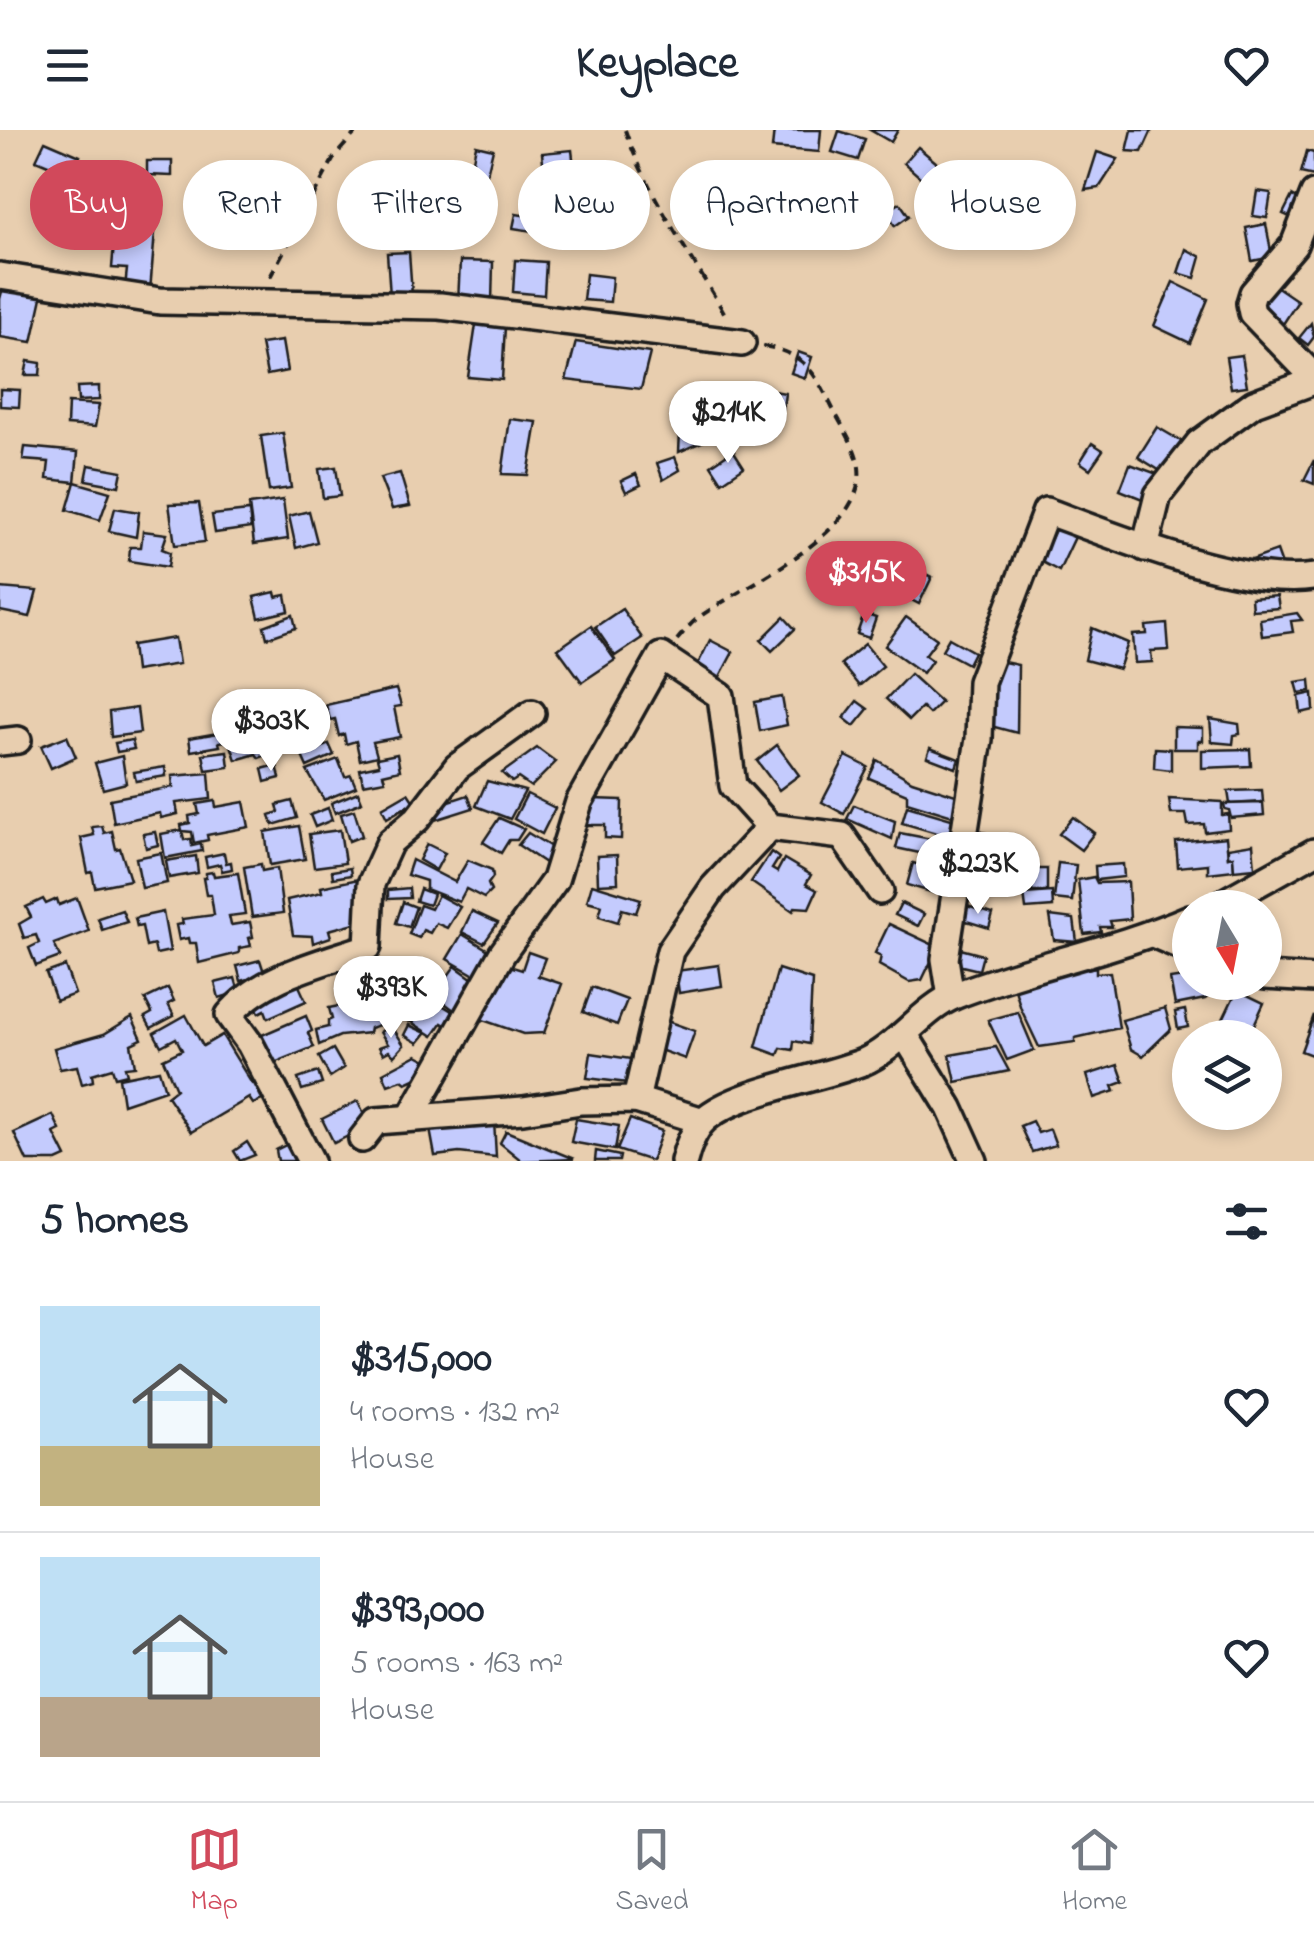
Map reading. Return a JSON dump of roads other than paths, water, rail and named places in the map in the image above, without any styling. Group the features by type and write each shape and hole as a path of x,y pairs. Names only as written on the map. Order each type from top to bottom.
{"street":[{"path":"1145,548 1158,495 1199,442 1254,403 1314,379 1252,312 1250,303 1253,293 1294,245 1314,194"},
{"path":"0,276 160,302 440,306 742,343"},
{"path":"951,997 945,959 979,739 982,682 1046,511 1145,548 1269,579 1314,576"},
{"path":"410,1118 502,954 555,880 579,802 661,656 722,696 733,786 770,827 842,836 880,891"},
{"path":"311,1161 250,1044 229,1015 244,996 368,947 371,884 390,842 417,819 457,767 532,712"},
{"path":"636,1100 670,950 713,888 770,827"},
{"path":"1247,890 1313,854"},
{"path":"684,1161 703,1121 729,1105 866,1061 951,997 1172,926"},
{"path":"1154,934 1172,942"},
{"path":"1282,977 1314,979"},
{"path":"905,1034 950,1108 974,1161"},
{"path":"362,1139 376,1121 523,1110 581,1101 636,1100 703,1121"}]}
